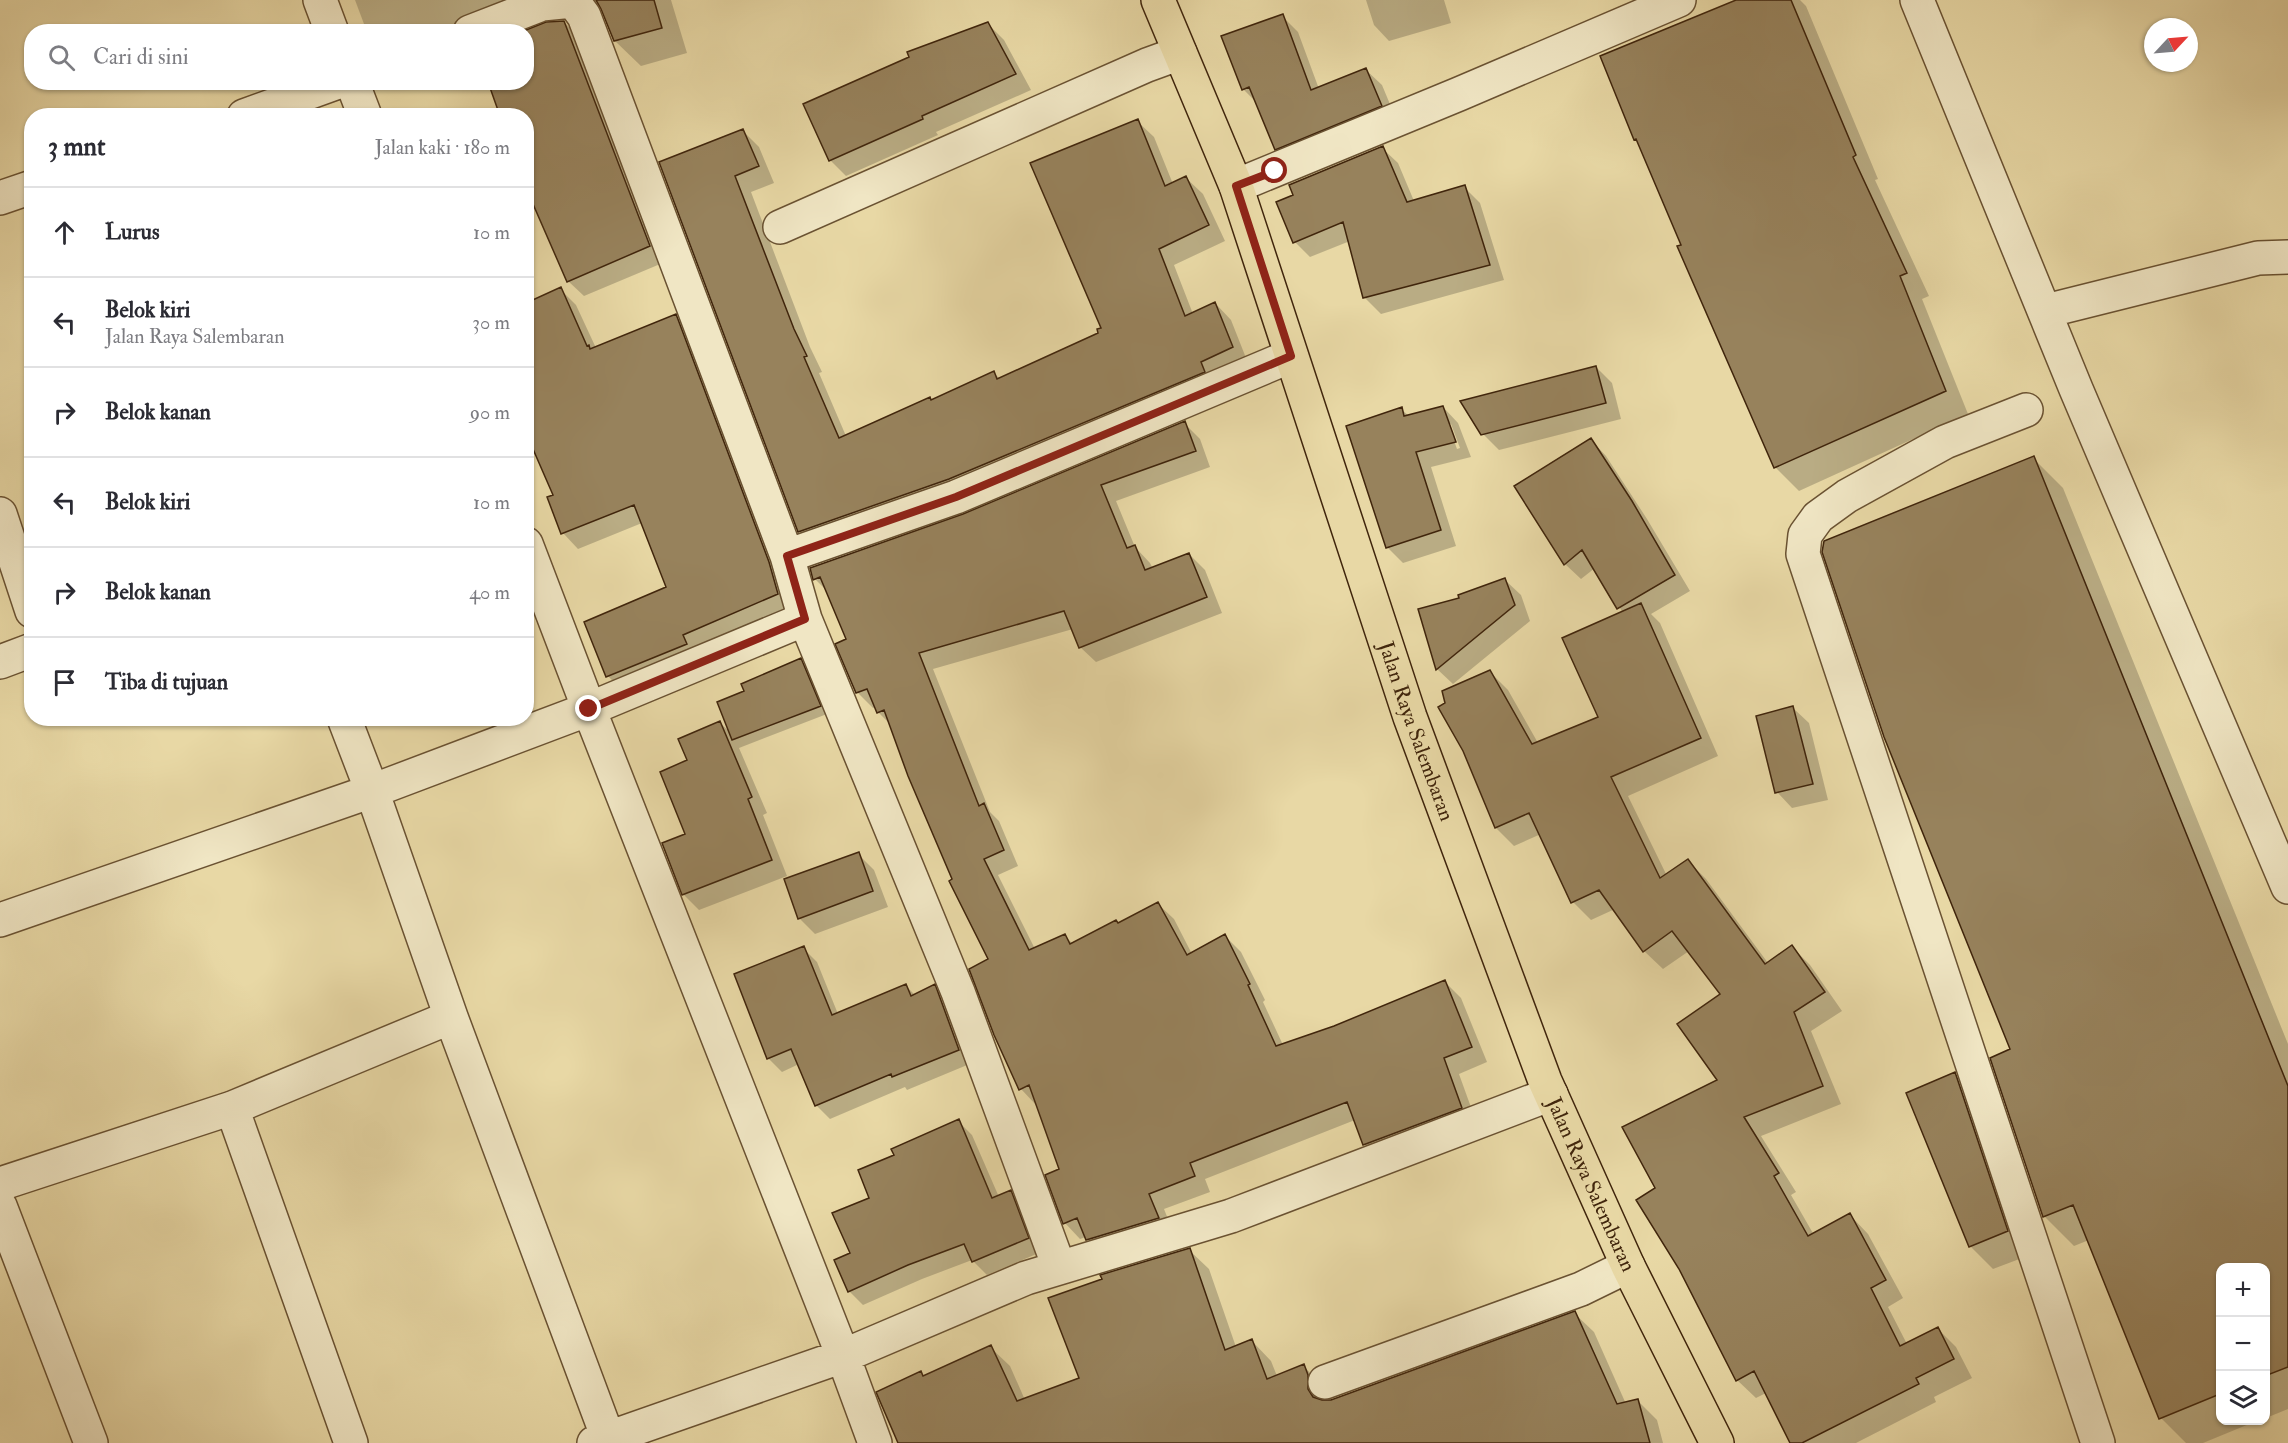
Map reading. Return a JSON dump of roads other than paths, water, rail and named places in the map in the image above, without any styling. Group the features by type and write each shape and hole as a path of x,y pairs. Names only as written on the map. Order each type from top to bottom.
{"main road":[{"name":"Jalan Raya Salembaran","path":"1158,0 1236,186 1410,717 1551,1094 1628,1266 1717,1443"}],"street":[{"path":"320,0 329,24"},
{"path":"1236,186 1679,0"},
{"path":"1917,0 2076,389 2288,887"},
{"path":"491,24 542,4 573,1 584,16 787,556 805,619 958,992 1059,1267"},
{"path":"780,227 1136,69 1180,53"},
{"path":"266,108 316,90"},
{"path":"355,90 362,108"},
{"path":"0,198 24,190"},
{"path":"2046,311 2258,258 2288,257"},
{"path":"787,556 956,497 1291,356"},
{"path":"2026,410 1944,442 1847,496 1818,517 1804,535 1803,555 2098,1443"},
{"path":"0,514 24,587"},
{"path":"534,565 875,1443"},
{"path":"0,921 372,791 589,709 805,619"},
{"path":"0,662 24,653"},
{"path":"347,726 601,1441 843,1356 1026,1278 1231,1216 1551,1094"},
{"path":"0,1184 232,1108 451,1017"},
{"path":"232,1108 351,1443"},
{"path":"0,1206 91,1443"},
{"path":"1325,1382 1581,1290 1628,1266"}]}
